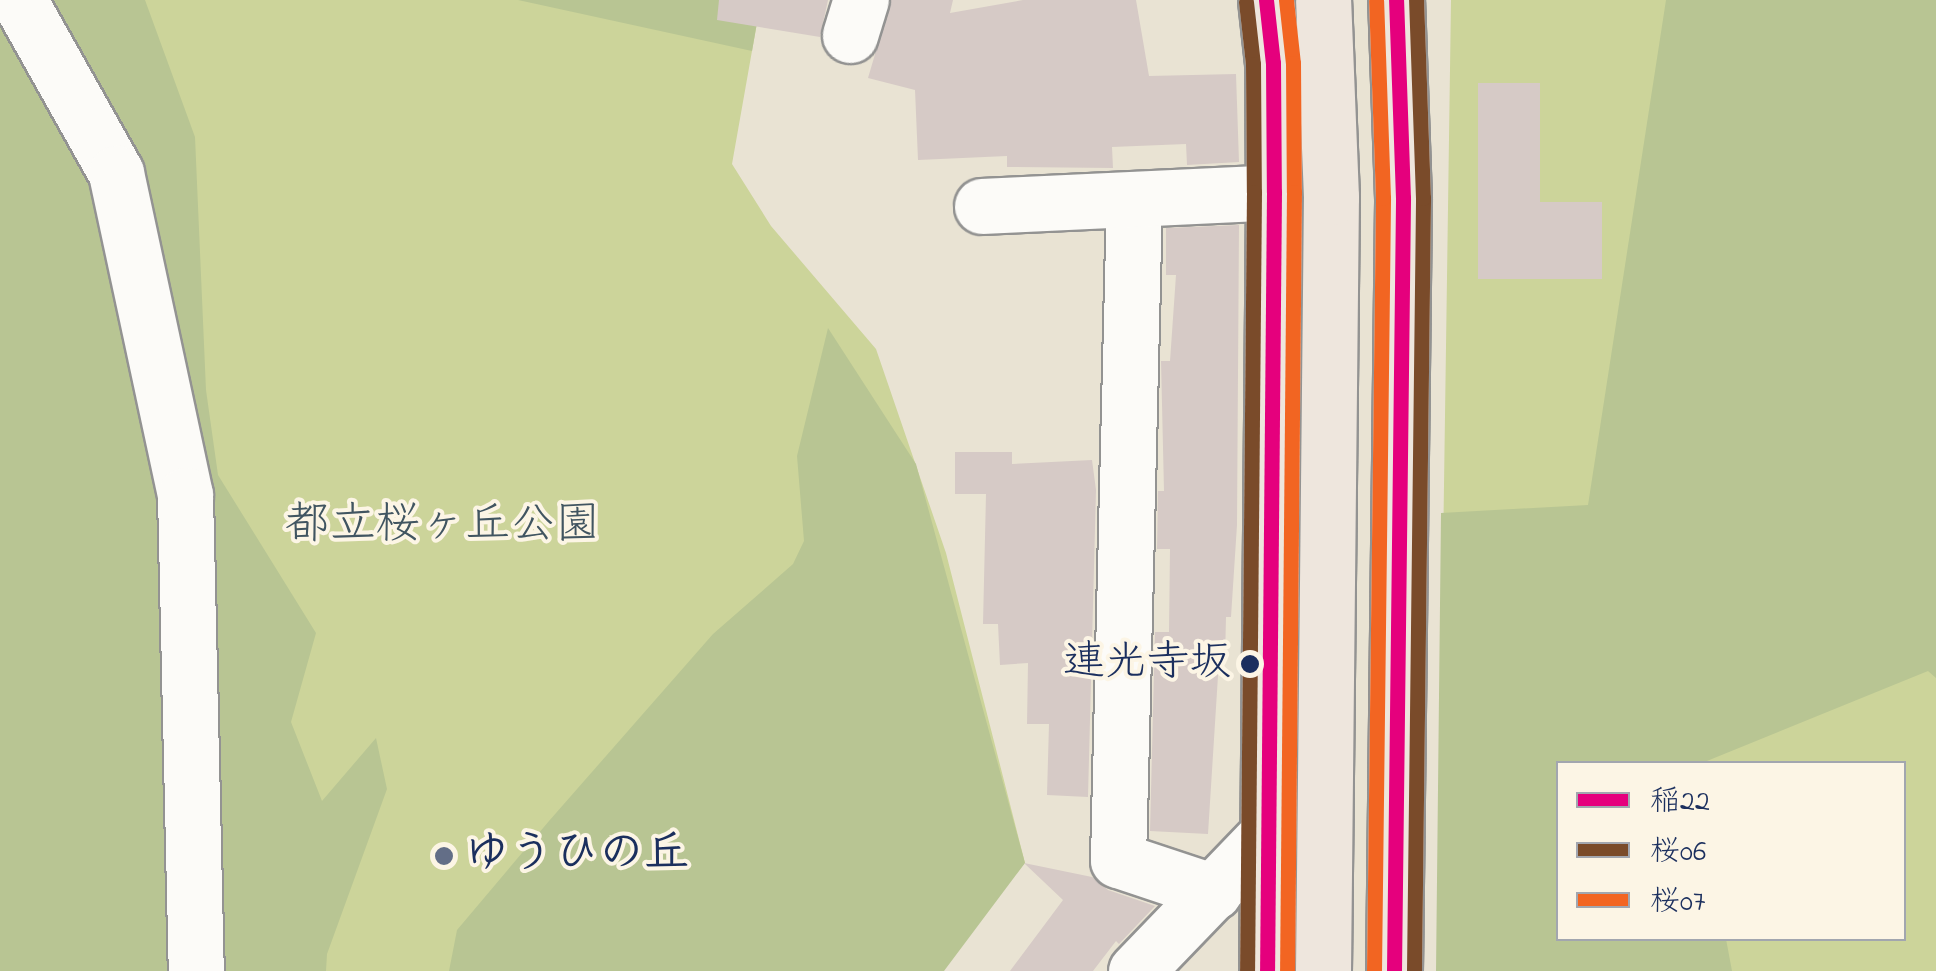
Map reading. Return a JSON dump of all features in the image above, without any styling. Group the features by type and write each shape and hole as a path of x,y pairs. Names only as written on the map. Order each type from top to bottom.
{"main road":[{"path":"1266,0 1273,63 1274,192 1266,971"},
{"path":"1323,0 1331,196 1323,971"},
{"path":"1394,971 1403,198 1396,0"}],"street":[{"path":"19,0 116,173 185,495 196,971"},
{"path":"982,206 1274,192"},
{"path":"1134,200 1118,860 1214,892"},
{"path":"1136,971 1268,834"}],"green space":[{"name":"都立桜ヶ丘公園","path":"0,0 761,0 732,164 771,226 876,349 946,553 1025,863 926,971 0,971"},
{"path":"0,0 145,0 195,137 206,390 218,475 316,633 291,722 322,801 376,738 387,789 327,954 326,971 0,971"},
{"path":"518,0 761,0 752,51"},
{"path":"1451,0 1936,0 1936,971 1437,971"},
{"path":"1666,0 1936,0 1936,678 1928,671 1707,761 1556,761 1556,941 1726,941 1732,971 1436,971 1441,513 1588,505"},
{"path":"828,328 916,464 1025,863 944,971 449,971 457,930 549,821 713,634 793,564 804,541 797,456"}],"building":[{"path":"719,0 828,0 820,37 717,20"},
{"path":"891,0 953,0 950,13 1023,0 1136,0 1149,76 1236,74 1239,162 1187,165 1186,144 1112,147 1113,168 1007,167 1007,156 918,160 915,90 868,78"},
{"path":"1478,83 1540,83 1540,202 1602,202 1602,279 1478,279"},
{"path":"1239,225 1237,525 1231,617 1226,617 1225,660 1219,660 1208,834 1150,831 1155,632 1169,632 1170,549 1157,549 1158,491 1164,491 1161,361 1170,361 1176,275 1166,275 1166,228"},
{"path":"955,452 1012,452 1012,464 1092,460 1096,490 1088,797 1047,795 1049,724 1027,724 1028,663 1000,665 998,624 983,624 986,494 955,494"},
{"path":"1024,863 1092,877 1108,890 1155,906 1119,944 1116,941 1093,971 1010,971 1063,900"}],"transit line":[{"name":"稲22","path":"1266,0 1273,63 1274,192 1267,971"},
{"name":"桜07","path":"1286,0 1293,63 1294,192 1287,971"},
{"name":"稲22","path":"1394,971 1403,198 1396,0"},
{"name":"桜06","path":"1414,971 1423,198 1416,0"},
{"name":"桜07","path":"1374,971 1383,198 1376,1"},
{"name":"桜06","path":"1246,2 1253,64 1254,192 1247,971"}],"place":[{"name":"連光寺坂","path":"1250,664"},
{"name":"ゆうひの丘","path":"444,856"}]}
